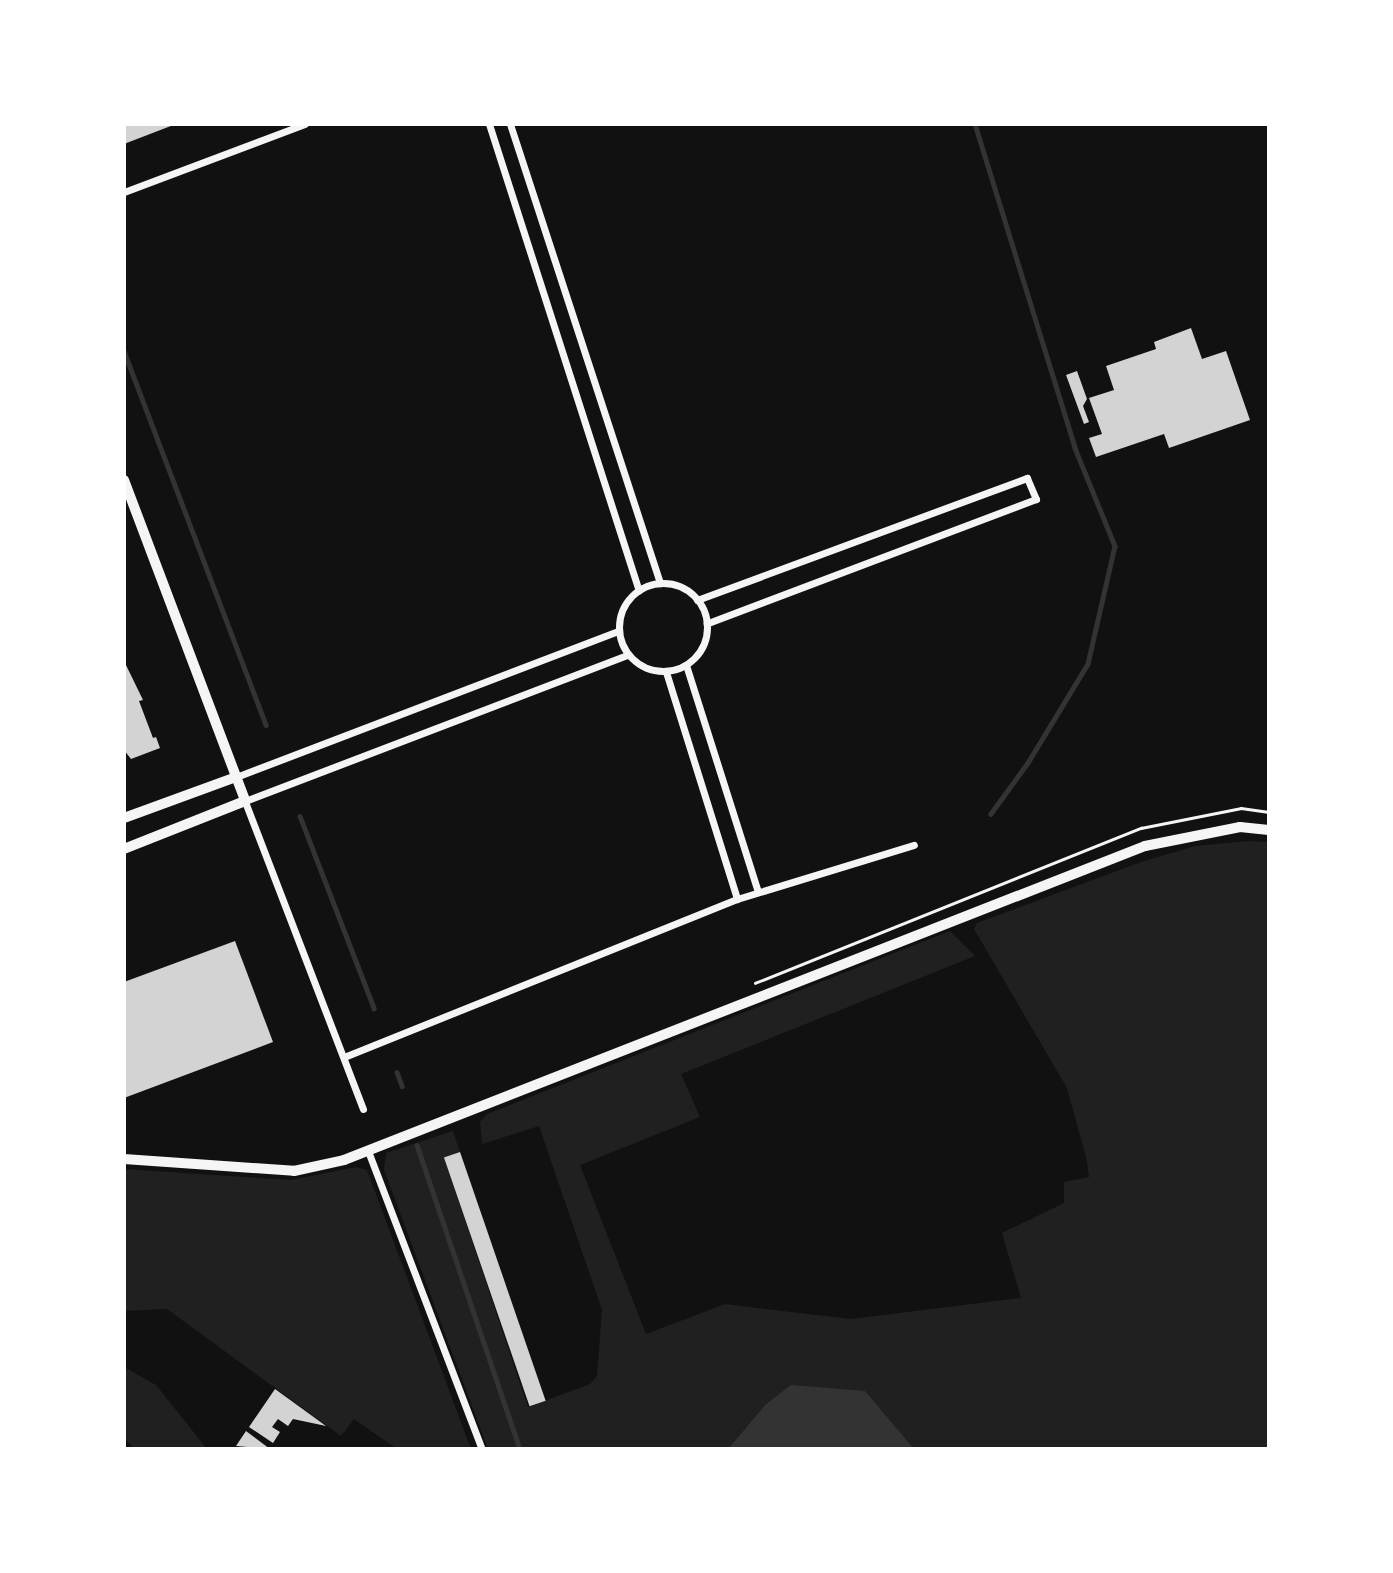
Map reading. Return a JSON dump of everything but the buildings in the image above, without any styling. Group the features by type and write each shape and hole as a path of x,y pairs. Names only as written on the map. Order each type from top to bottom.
{"main road":[{"path":"124,1159 294,1171 369,1152 1145,846 1240,827 1269,830"}],"street":[{"path":"124,192 305,124"},
{"path":"489,124 639,590"},
{"path":"510,124 660,583"},
{"path":"697,600 1027,478 1036,499 707,623"},
{"path":"124,480 128,502 363,1109"},
{"path":"660,583 681,587 697,600 707,623 702,647 686,665 666,672 645,668 627,655 618,631 623,607 639,590 660,583"},
{"path":"124,818 618,631"},
{"path":"124,849 627,655"},
{"path":"686,665 758,892"},
{"path":"666,672 737,899"},
{"path":"344,1057 737,899 914,845"},
{"path":"369,1152 482,1449"}],"path":[{"path":"752,985 1141,828 1241,808 1269,811"}],"shaded area":[{"path":"1248,841 1269,842 1269,1449 914,1449 765,1405 728,1449 488,1449 384,1170 386,1153 453,1131 460,1152 444,1158 528,1407 590,1384 597,1376 602,1310 539,1126 482,1144 480,1122 487,1114 950,931 975,956 681,1074 700,1117 580,1165 646,1334 725,1304 851,1319 1021,1298 1002,1233 1064,1203 1064,1182 1089,1177 1087,1161 1067,1088 974,929 977,923 1141,862 1195,846"},
{"path":"356,1167 367,1170 471,1449 397,1449 354,1419 341,1436 167,1309 124,1311 124,1169 291,1180"},
{"path":"124,1367 156,1385 207,1449 135,1449 124,1438"},
{"path":"791,1385 865,1391 914,1449 728,1449 765,1405"}],"waterway":[{"path":"975,124 1075,448 1115,546 1088,664 1028,763 991,814"},
{"path":"124,351 266,725"},
{"path":"300,816 374,1008"},
{"path":"397,1072 402,1086"},
{"path":"417,1145 520,1449"}]}
